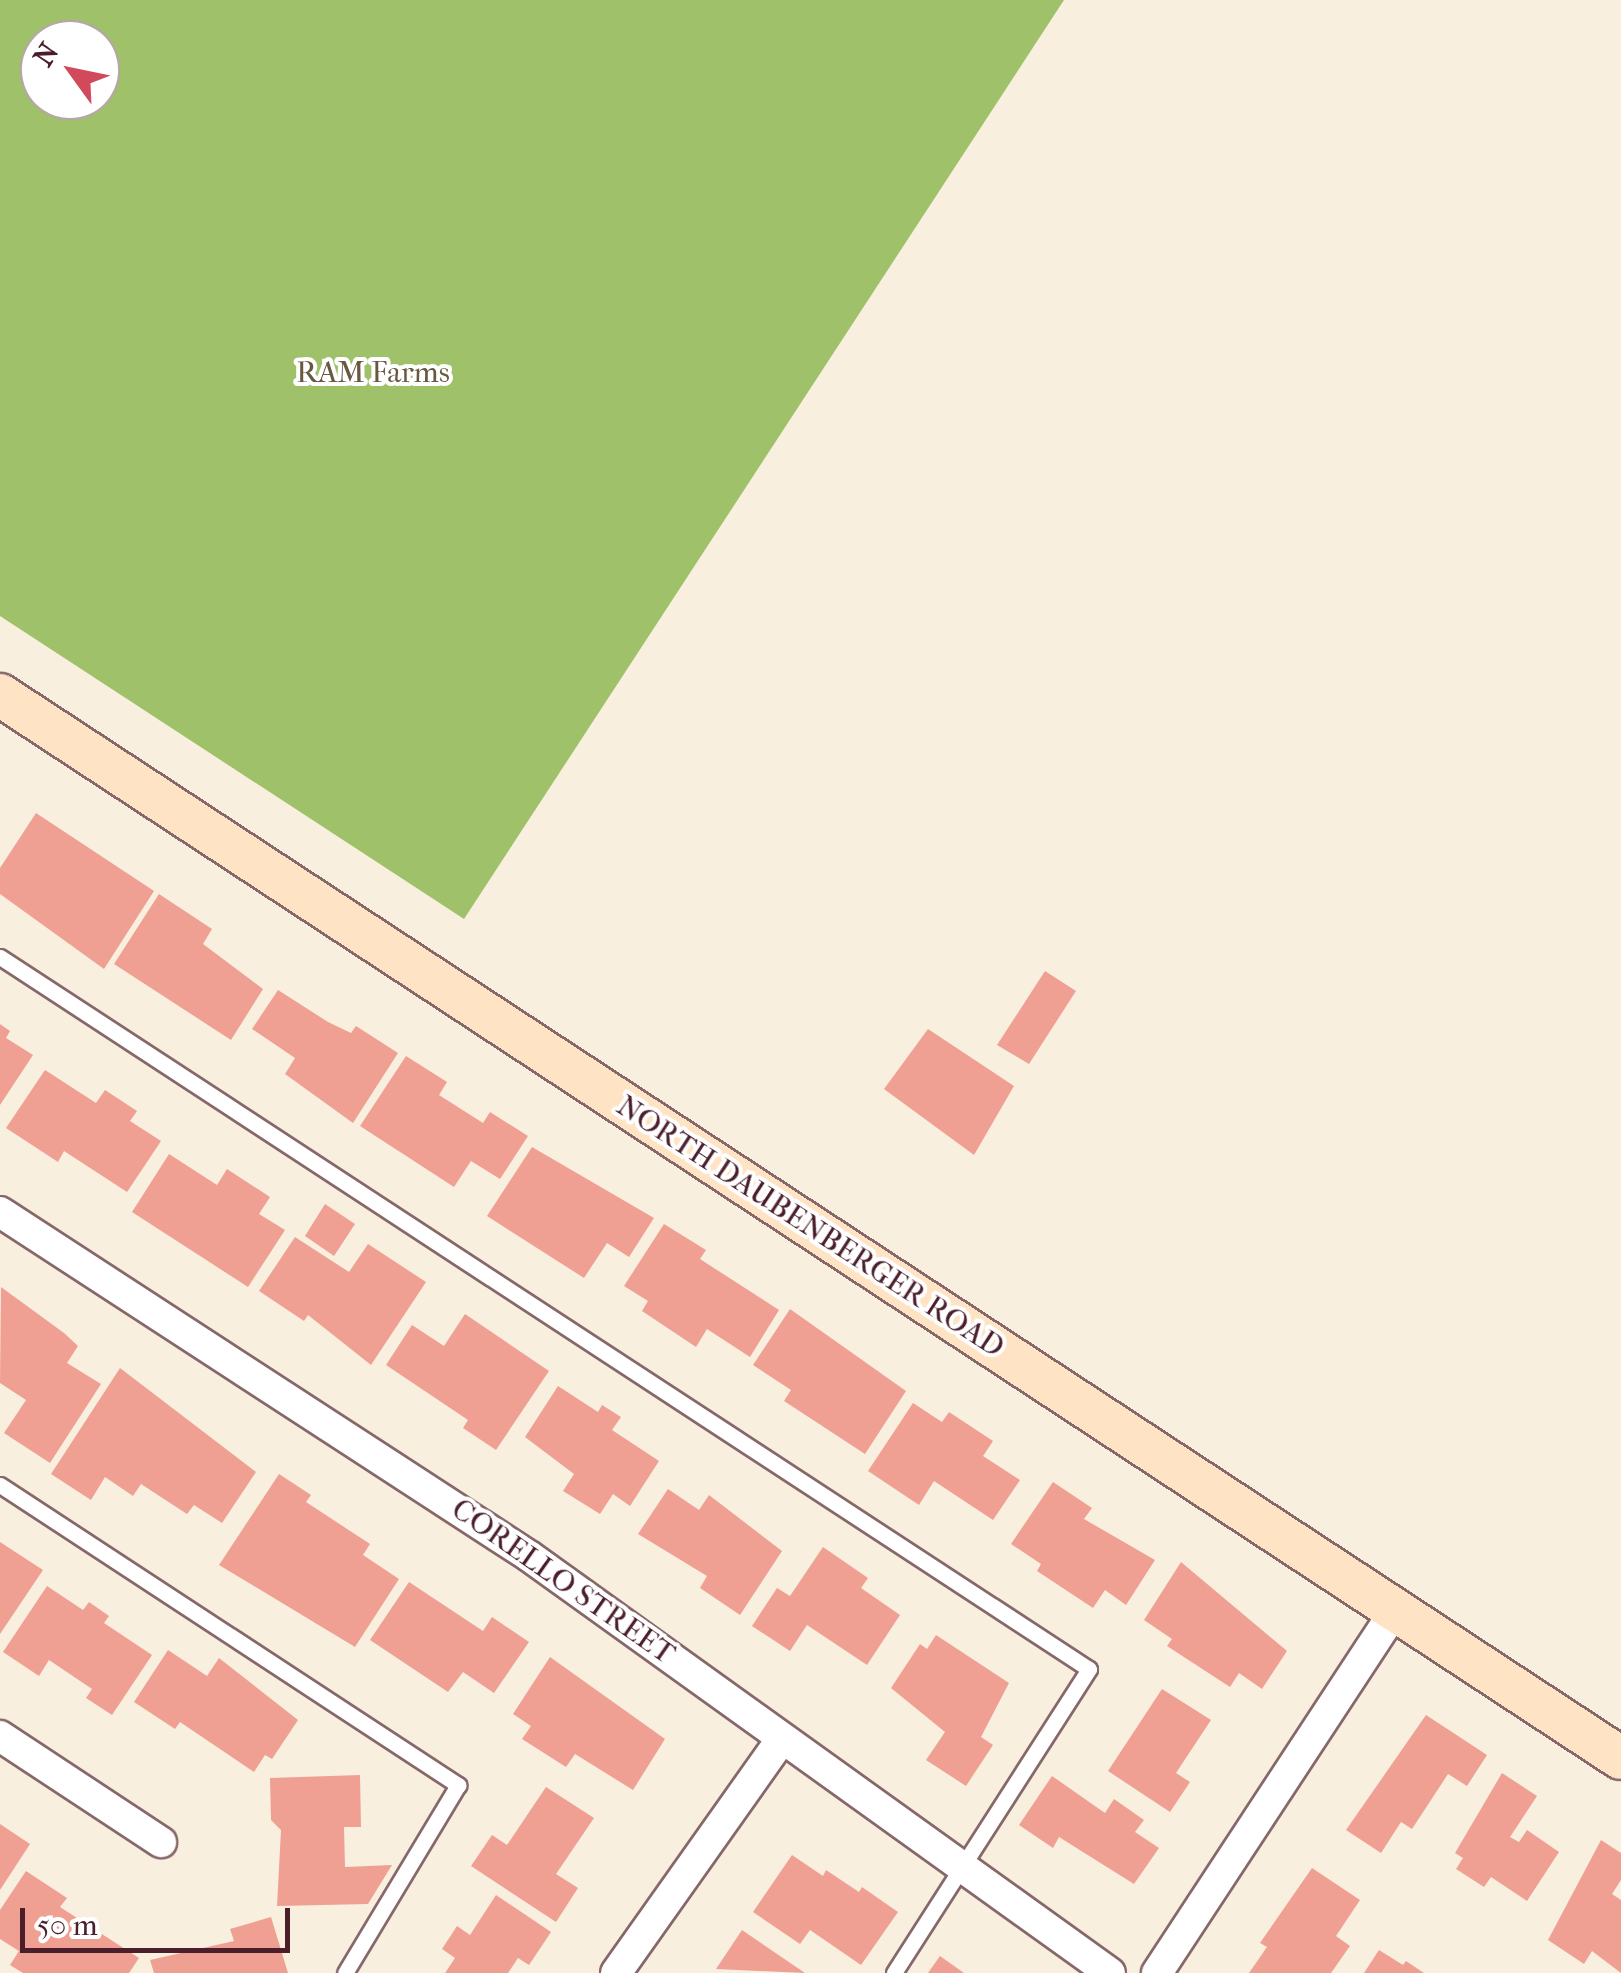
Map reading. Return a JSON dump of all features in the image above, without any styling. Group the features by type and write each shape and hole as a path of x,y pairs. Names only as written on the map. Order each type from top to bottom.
{"street":[{"name":"NORTH DAUBENBERGER ROAD","path":"0,696 1621,1758"},
{"name":"CORELLO STREET","path":"0,1212 455,1506 961,1871 1110,1973"},
{"path":"1157,1973 1395,1611"},
{"path":"0,1736 161,1842"},
{"path":"616,1973 782,1740"}],"lane":[{"path":"0,957 1089,1669 894,1973"},
{"path":"0,1485 458,1784 345,1973"}],"green space":[{"name":"RAM Farms","path":"0,0 1064,0 464,919 0,616"}],"building":[{"path":"36,813 154,891 104,969 0,894 0,868"},
{"path":"159,894 212,929 203,944 263,989 231,1040 114,964"},
{"path":"1045,971 1076,991 1029,1064 997,1045"},
{"path":"278,990 328,1022 351,1033 356,1026 398,1053 353,1123 285,1074 295,1058 252,1029"},
{"path":"0,1024 10,1031 6,1038 33,1055 0,1105"},
{"path":"928,1029 1014,1086 974,1155 884,1089"},
{"path":"406,1056 447,1082 439,1095 483,1123 490,1112 528,1136 500,1179 471,1161 454,1187 360,1126"},
{"path":"45,1070 96,1103 105,1090 137,1111 130,1121 161,1141 127,1192 64,1151 58,1162 6,1128"},
{"path":"532,1147 654,1218 629,1257 607,1243 584,1278 487,1216"},
{"path":"169,1154 217,1185 227,1169 270,1197 259,1214 285,1230 248,1287 132,1212"},
{"path":"325,1204 355,1224 334,1256 305,1236"},
{"path":"664,1224 706,1250 700,1259 779,1310 750,1357 707,1329 696,1347 642,1311 648,1301 624,1286"},
{"path":"295,1237 349,1272 368,1244 426,1282 371,1365 308,1315 304,1321 259,1291"},
{"path":"1,1287 78,1346 67,1363 101,1384 50,1463 4,1433 26,1400 0,1383"},
{"path":"790,1309 906,1391 865,1454 784,1401 791,1390 753,1365"},
{"path":"465,1314 549,1371 496,1450 463,1428 468,1420 386,1365 412,1325 444,1346"},
{"path":"120,1368 256,1472 222,1523 194,1505 187,1514 141,1484 133,1496 105,1477 91,1500 51,1474"},
{"path":"558,1386 598,1412 602,1405 621,1417 612,1430 659,1461 630,1506 613,1494 600,1514 563,1491 574,1474 525,1437"},
{"path":"913,1403 942,1422 949,1412 993,1441 983,1456 1020,1480 993,1520 934,1481 919,1505 868,1471"},
{"path":"279,1474 311,1495 306,1502 370,1544 363,1555 399,1579 355,1647 219,1565"},
{"path":"1053,1482 1092,1508 1084,1519 1155,1560 1126,1605 1105,1590 1093,1608 1037,1571 1041,1564 1011,1544"},
{"path":"668,1489 699,1510 709,1495 782,1551 740,1615 700,1588 707,1576 638,1534"},
{"path":"0,1542 43,1570 0,1634"},
{"path":"823,1547 868,1578 861,1588 900,1615 867,1665 807,1625 790,1651 752,1626 777,1588 790,1596"},
{"path":"1181,1562 1287,1651 1262,1689 1239,1673 1230,1687 1167,1646 1172,1639 1144,1620"},
{"path":"409,1582 483,1631 492,1617 529,1642 494,1693 463,1672 448,1692 370,1640"},
{"path":"47,1586 83,1610 89,1602 109,1616 104,1623 152,1655 112,1715 86,1698 92,1689 49,1660 39,1676 3,1652"},
{"path":"936,1635 1009,1683 981,1737 993,1745 966,1786 926,1760 945,1732 891,1688 920,1644 927,1649"},
{"path":"168,1650 207,1676 219,1658 298,1720 272,1759 265,1755 254,1772 180,1722 175,1729 134,1702"},
{"path":"550,1657 665,1739 633,1790 575,1754 566,1767 522,1739 531,1726 513,1714"},
{"path":"1162,1689 1211,1720 1176,1773 1190,1782 1170,1812 1108,1771"},
{"path":"1426,1715 1487,1755 1467,1786 1448,1774 1412,1829 1401,1822 1381,1853 1346,1830"},
{"path":"1502,1773 1537,1796 1510,1837 1519,1842 1527,1830 1559,1852 1527,1901 1491,1877 1484,1887 1456,1869 1463,1858 1455,1853"},
{"path":"360,1775 361,1827 344,1827 345,1867 392,1865 368,1904 277,1906 281,1830 271,1820 270,1778"},
{"path":"1052,1776 1105,1813 1114,1799 1144,1820 1135,1832 1159,1848 1134,1884 1059,1837 1053,1848 1019,1825"},
{"path":"546,1787 594,1818 556,1874 578,1888 556,1922 471,1866 492,1835 507,1845"},
{"path":"0,1824 30,1844 0,1890"},
{"path":"1601,1840 1621,1853 1621,1880 1612,1894 1621,1900 1621,1973 1592,1951 1584,1964 1548,1940"},
{"path":"792,1855 823,1876 826,1870 859,1892 862,1887 898,1912 861,1965 810,1930 800,1944 753,1912"},
{"path":"1312,1868 1360,1900 1336,1936 1350,1946 1331,1973 1249,1973 1267,1947 1260,1943"},
{"path":"26,1871 67,1898 60,1907 139,1958 129,1973 23,1973 10,1965 19,1951 0,1939 0,1910"},
{"path":"496,1895 551,1932 529,1965 518,1958 508,1973 445,1973 455,1958 442,1949 457,1926 470,1935"},
{"path":"271,1917 288,1973 154,1973 150,1960 234,1941 230,1929"},
{"path":"742,1930 805,1973 716,1969"},
{"path":"1379,1950 1403,1965 1406,1961 1424,1973 1364,1973"},
{"path":"940,1956 964,1973 928,1973"}]}
